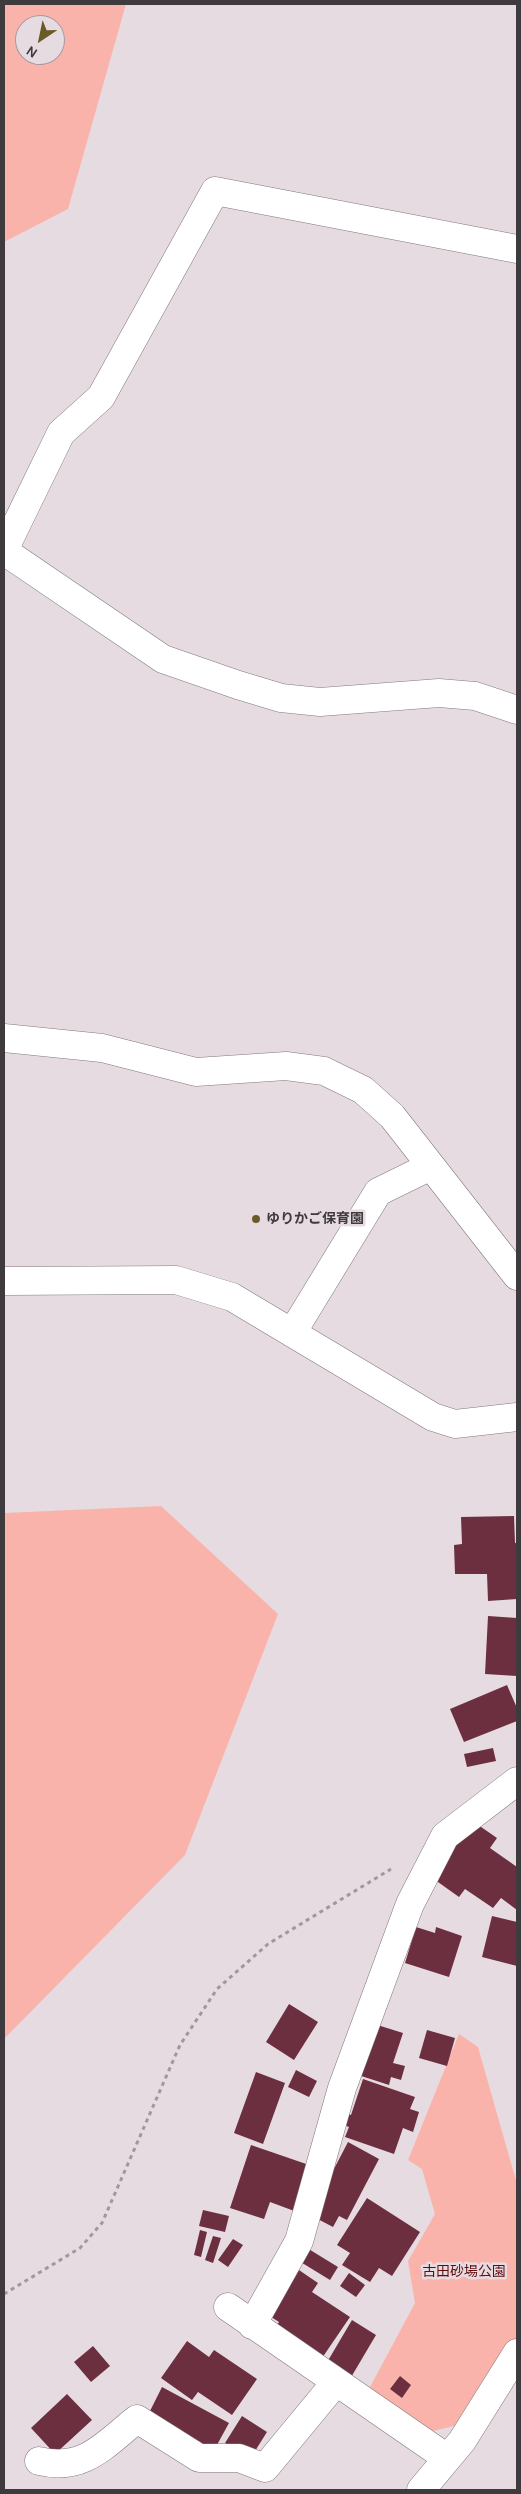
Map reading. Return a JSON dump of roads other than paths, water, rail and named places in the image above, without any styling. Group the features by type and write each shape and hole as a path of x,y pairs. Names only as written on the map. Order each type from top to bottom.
{"street":[{"path":"517,249 216,191 101,397 61,434 4,551 163,659 238,685 281,698 320,702 439,693 457,694 475,696 517,710"},
{"path":"4,1038 102,1048 196,1072 286,1066 324,1071 363,1090 392,1116 517,1276"},
{"path":"292,1333 378,1192 431,1166"},
{"path":"4,1281 176,1280 232,1297 432,1417 455,1424 517,1417"},
{"path":"252,2325 299,2241 342,2088 410,1904 444,1836 517,1780"},
{"path":"228,2308 447,2458"},
{"path":"420,2490 462,2441 517,2353"},
{"path":"39,2461 55,2465 83,2461 137,2419 199,2458 239,2458 265,2468 336,2382"}],"place":[{"name":"ゆりかご保育園","path":"256,1219"}],"park label":[{"name":"古田砂場公園","path":"464,2272"}]}
